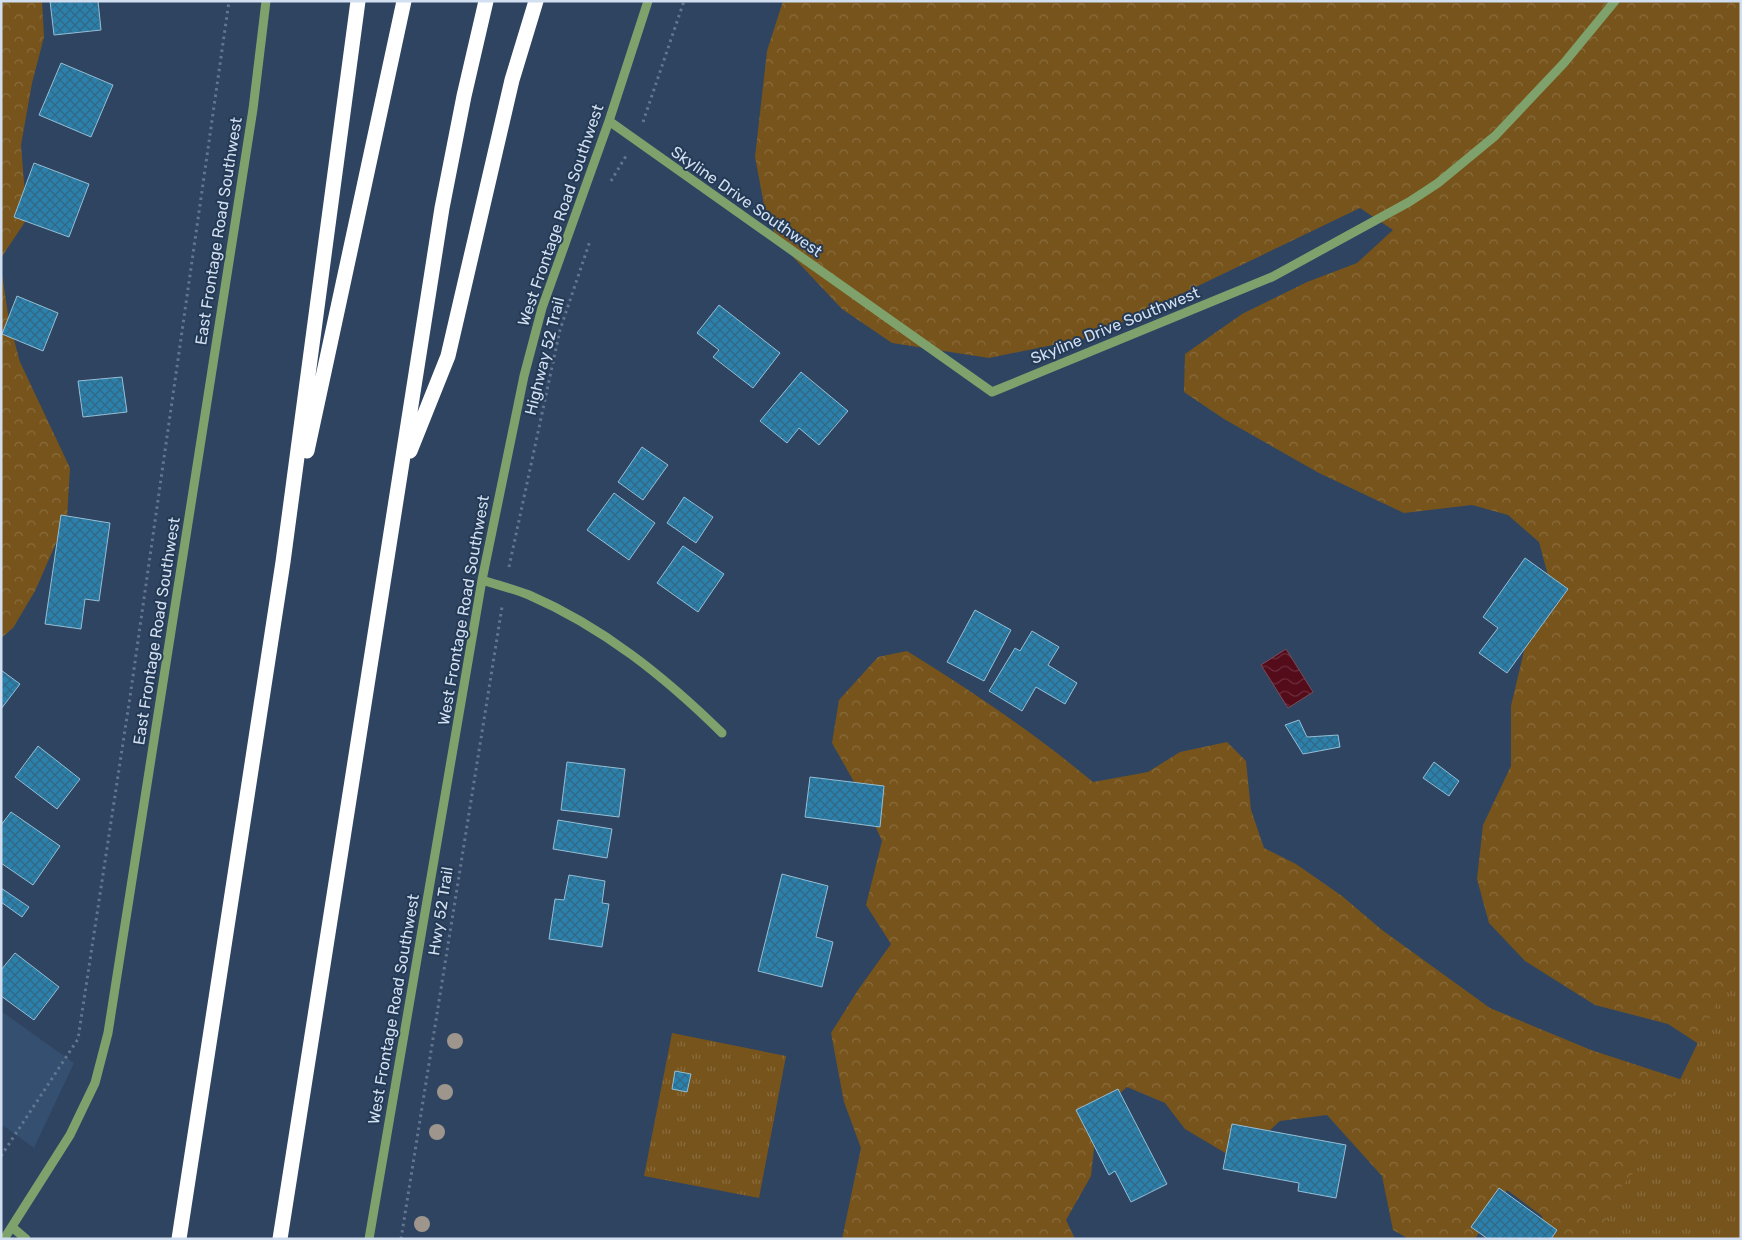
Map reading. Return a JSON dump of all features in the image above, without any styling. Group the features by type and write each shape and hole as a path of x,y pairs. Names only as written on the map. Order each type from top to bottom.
{"highway":[{"path":"178,1239 283,562 358,1"},
{"path":"283,562 404,1"},
{"path":"280,1239 442,208 464,96 486,1"},
{"path":"400,476 448,356 512,80 536,1"}],"street":[{"name":"East Frontage Road Southwest","path":"4,1239 70,1135 95,1083 108,1033 253,110 266,1"},
{"name":"West Frontage Road Southwest","path":"369,1239 482,580 524,376 542,308 609,121 648,1"},
{"name":"Skyline Drive Southwest","path":"609,121 992,392 1272,277 1409,202 1438,183 1495,136 1564,63 1615,1"},
{"path":"482,580 528,595 571,615 608,637 668,683 722,733"},
{"path":"12,1227 26,1239"}],"path":[{"path":"1,1156 78,1039 131,687 229,1"},
{"path":"609,184 636,141 684,1"},
{"name":"Highway 52 Trail","path":"505,588 560,330 591,238"},
{"name":"Hwy 52 Trail","path":"401,1239 505,588"}],"shaded area":[{"path":"1,1011 74,1063 34,1148 1,1124"}],"green space":[{"path":"1,1 42,1 44,37 32,83 21,145 27,219 1,258"},
{"path":"783,1 1741,1 1741,1066 1725,1061 1668,1024 1595,1005 1525,961 1489,923 1477,879 1483,825 1511,766 1511,706 1525,647 1550,583 1539,542 1508,515 1472,505 1404,513 1319,473 1224,419 1184,392 1185,354 1242,314 1307,282 1357,263 1393,230 1360,208 1092,337 989,358 892,343 842,309 778,241 765,210 755,157 767,51"},
{"path":"1,267 9,321 20,362 70,468 67,518 35,591 13,628 1,638"},
{"path":"907,651 1002,713 1093,782 1148,772 1180,752 1227,742 1246,761 1251,810 1264,848 1296,864 1342,896 1382,930 1490,1008 1591,1050 1741,1099 1741,1239 1545,1239 1542,1216 1507,1190 1475,1239 1409,1239 1393,1230 1382,1176 1327,1115 1280,1121 1237,1160 1185,1129 1165,1103 1127,1087 1098,1112 1091,1176 1066,1220 1075,1239 842,1239 861,1148 844,1102 831,1033 858,990 891,944 866,905 882,841 862,796 832,743 839,700 878,657"},
{"path":"1741,953 1741,1239 1600,1239 1614,1196 1638,1167"},
{"path":"672,1033 786,1056 759,1198 644,1176"}],"water":[{"path":"1286,649 1313,692 1288,708 1261,665"}],"building":[{"path":"50,1 98,1 101,30 54,35"},
{"path":"61,63 113,85 91,137 39,115"},
{"path":"34,163 89,184 69,237 14,217"},
{"path":"17,296 58,313 43,351 2,334"},
{"path":"719,305 780,353 753,388 713,357 719,350 697,333"},
{"path":"801,372 848,411 819,445 799,428 787,443 760,421"},
{"path":"122,377 127,412 83,417 78,381"},
{"path":"642,447 668,465 643,500 618,482"},
{"path":"614,493 655,523 629,560 587,530"},
{"path":"684,497 713,517 696,543 667,523"},
{"path":"61,515 110,523 99,601 85,599 81,629 45,624"},
{"path":"683,546 724,574 698,612 657,583"},
{"path":"1525,558 1568,589 1507,673 1479,653 1498,628 1483,617"},
{"path":"975,610 1011,630 984,681 947,662"},
{"path":"1032,631 1059,647 1048,665 1077,683 1065,704 1036,687 1022,711 989,691 1015,648 1020,651"},
{"path":"1,670 20,684 1,709"},
{"path":"1299,720 1307,737 1338,735 1340,747 1303,754 1285,725"},
{"path":"38,746 80,779 57,809 15,777"},
{"path":"567,762 625,769 619,817 561,810"},
{"path":"1434,762 1459,781 1449,796 1423,778"},
{"path":"810,777 884,786 880,827 805,817"},
{"path":"11,812 60,846 33,885 1,863 1,825"},
{"path":"558,820 612,829 607,858 553,849"},
{"path":"782,874 828,886 816,937 833,942 822,987 758,971"},
{"path":"569,875 605,881 602,903 609,904 602,947 549,939 555,899 564,900"},
{"path":"1,888 29,907 22,917 1,902"},
{"path":"15,953 59,987 34,1020 1,996 1,970"},
{"path":"675,1071 691,1074 687,1092 672,1089"},
{"path":"1118,1089 1167,1184 1131,1202 1115,1171 1109,1175 1076,1110"},
{"path":"1232,1124 1346,1145 1336,1198 1298,1191 1299,1183 1223,1169"},
{"path":"1499,1188 1557,1230 1551,1239 1488,1239 1471,1227"}]}
